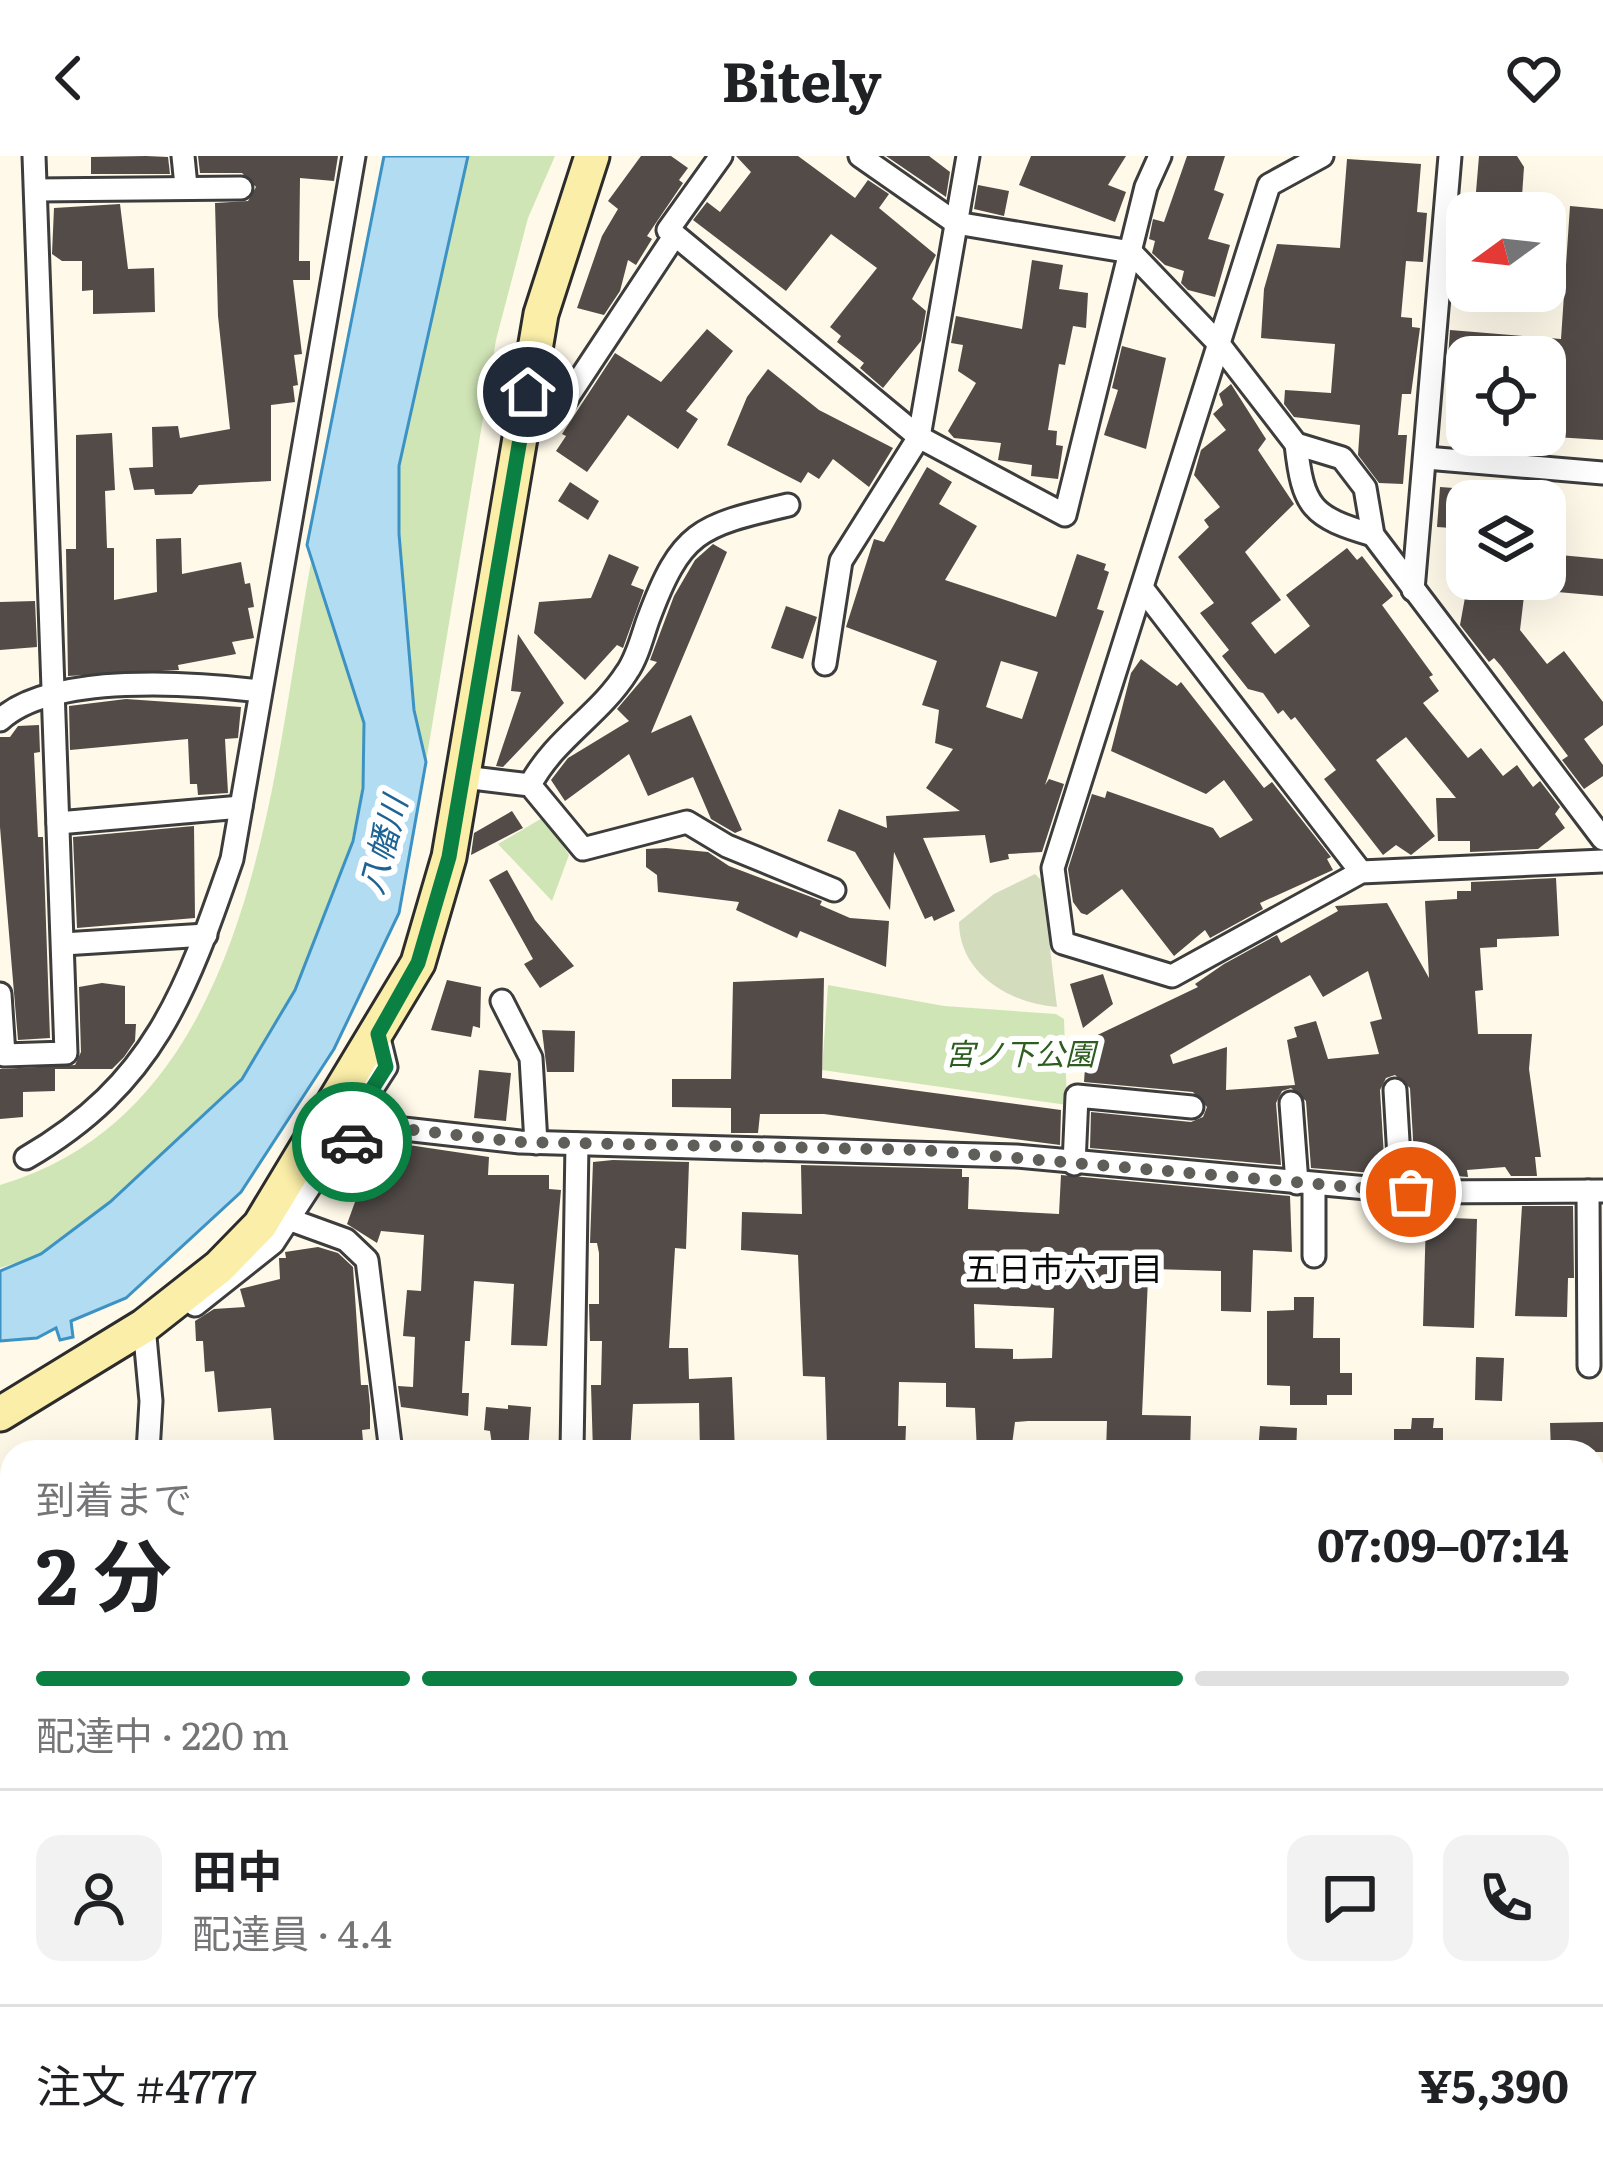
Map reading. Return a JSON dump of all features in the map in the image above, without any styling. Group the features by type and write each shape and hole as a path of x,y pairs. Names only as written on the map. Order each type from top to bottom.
{"street":[{"path":"0,994 4,1055 66,1053 34,156"},
{"path":"183,156 186,186"},
{"path":"26,1158 73,1130 120,1089 167,1019 206,935 232,859 354,156"},
{"path":"0,1414 144,1326 220,1267 260,1225 418,963 432,926 464,777 542,314 592,156"},
{"path":"721,156 668,230 919,437 1065,515 1146,187 1160,156"},
{"path":"860,156 956,223 1131,253 1218,343 1296,444 1301,490 1324,520 1373,536"},
{"path":"825,664 841,561 919,437 968,156"},
{"path":"1322,156 1269,185 1053,868 1063,943 1172,976 1361,872 1603,861"},
{"path":"1413,590 1450,156"},
{"path":"36,190 241,188"},
{"path":"558,412 674,236"},
{"path":"1296,444 1342,458 1365,488 1373,536 1603,839"},
{"path":"1426,458 1603,473"},
{"path":"530,784 548,752 589,718 629,670 673,558 714,523 788,506"},
{"path":"1142,588 1361,872"},
{"path":"0,719 52,697 161,682 260,691"},
{"path":"464,777 530,784 584,849 687,822 727,846 834,890"},
{"path":"58,823 241,807"},
{"path":"63,944 206,935"},
{"path":"502,1001 531,1058 536,1142"},
{"path":"144,1326 170,1323 233,1278 291,1220 386,1067 378,1034"},
{"path":"1395,1090 1401,1192"},
{"path":"1075,1164 1077,1096 1192,1107"},
{"path":"1291,1103 1313,1256"},
{"path":"329,1157 371,1131 395,1128 577,1144 923,1150 1401,1192 1596,1191 1588,1366"},
{"path":"572,1440 577,1144"},
{"path":"291,1220 346,1240 368,1260 390,1440"},
{"path":"144,1326 151,1401 149,1440"}],"green space":[{"path":"468,156 555,156 528,218 496,340 426,762 414,710 399,534 399,466"},
{"path":"311,562 356,688 364,728 357,816 346,863 311,957 266,1042 203,1120 64,1238 38,1255 0,1268 0,1185 85,1146 151,1086 200,1012 236,926 262,834"},
{"path":"544,817 569,855 552,901 498,844"},
{"path":"1035,874 1042,881 1057,1007 1022,1000 991,983 968,957 961,940 959,922 994,894"},
{"name":"宮ノ下公園","path":"828,985 944,1006 1056,1014 1064,1019 1067,1105 822,1070"}],"water":[{"name":"八幡川","path":"384,156 468,156 399,466 399,534 414,710 426,762 399,913 334,1049 241,1192 126,1298 71,1321 73,1337 60,1340 56,1328 37,1338 0,1341 0,1271 41,1254 110,1202 242,1079 295,990 353,841 363,788 364,723 307,545"}],"building":[{"path":"198,156 338,156 334,181 300,178 299,261 310,261 310,280 293,280 302,354 294,355 295,402 271,405 271,481 199,485 192,494 155,495 154,489 134,490 129,468 153,467 152,427 178,426 180,438 230,429 218,316 215,203 248,201 256,187 242,173 200,173"},
{"path":"641,156 671,156 688,168 679,180 683,183 647,236 652,239 636,265 628,260 620,291 604,315 577,308 602,236 618,209 608,201"},
{"path":"736,156 798,156 855,198 868,180 889,194 879,208 936,255 912,299 926,311 921,341 883,388 860,368 864,363 837,342 841,336 830,327 877,268 831,234 786,291 693,220 707,202 720,212 751,172"},
{"path":"886,156 929,156 950,172 946,197"},
{"path":"1031,156 1126,156 1108,185 1126,192 1115,222 1019,185"},
{"path":"1187,156 1225,156 1214,190 1224,194 1208,239 1230,245 1215,297 1188,290 1181,283 1184,271 1165,265 1152,253 1155,241 1149,239 1153,219 1164,222"},
{"path":"1479,156 1517,156 1524,167 1522,192 1476,192"},
{"path":"91,157 168,157 170,174 91,174"},
{"path":"1347,159 1421,164 1417,212 1427,213 1423,262 1406,261 1401,317 1412,318 1412,327 1420,328 1411,394 1402,394 1398,435 1407,435 1403,484 1379,483 1358,455 1360,425 1294,417 1284,404 1285,390 1331,393 1335,344 1261,338 1264,289 1277,244 1340,248"},
{"path":"978,185 1009,191 1004,216 974,209"},
{"path":"120,204 128,269 154,268 155,312 93,314 93,290 82,291 82,261 62,261 52,254 54,208"},
{"path":"1570,206 1603,209 1603,440 1566,438 1566,336 1561,336"},
{"path":"1032,260 1063,265 1059,289 1088,293 1086,328 1073,326 1065,365 1059,364 1048,430 1057,431 1056,445 1063,446 1058,479 1031,476 1032,465 998,460 1001,443 954,438 948,431 976,383 958,371 963,345 951,343 956,316 1022,329"},
{"path":"707,329 733,351 686,411 698,419 678,449 628,415 587,472 556,451 566,436 562,434 615,353 661,382"},
{"path":"1450,330 1524,336 1450,336"},
{"path":"1122,346 1166,358 1146,449 1104,435 1118,390 1112,388"},
{"path":"768,369 819,410 893,448 869,487 833,459 819,479 808,472 801,483 727,445 747,397"},
{"path":"1231,384 1266,439 1258,450 1294,504 1245,552 1281,600 1251,623 1275,654 1310,626 1286,595 1347,548 1357,560 1362,556 1393,596 1382,605 1433,675 1429,677 1439,691 1423,703 1468,758 1481,748 1503,776 1517,765 1533,787 1540,781 1560,807 1555,814 1565,828 1538,849 1470,852 1470,841 1438,841 1436,798 1456,798 1406,737 1376,760 1435,836 1411,855 1396,845 1383,855 1324,779 1336,770 1295,717 1291,720 1283,710 1278,714 1263,693 1248,689 1222,656 1229,650 1200,613 1214,603 1178,557 1209,527 1204,520 1220,507 1194,475 1201,450 1226,430 1213,414 1223,405 1219,394"},
{"path":"112,433 115,490 105,491 107,548 114,548 114,600 157,592 156,539 181,538 182,574 241,562 245,584 250,583 254,607 248,608 254,638 232,642 236,654 178,665 179,670 68,676 66,549 76,549 76,435"},
{"path":"927,467 952,482 939,504 977,526 945,580 1056,617 1077,554 1106,564 1104,570 1109,572 1097,609 1104,611 1045,785 1049,779 1064,784 1042,852 1008,854 1009,859 990,863 985,835 923,838 955,911 934,921 932,916 925,919 894,852 890,910 855,852 827,841 839,809 887,828 886,816 960,811 926,788 953,749 935,743 939,710 922,705 937,661 846,627 874,539 884,542","holes":["1001,661 1038,672 1022,719 986,707"]},
{"path":"570,482 599,501 588,520 558,501"},
{"path":"1440,487 1446,487 1446,528 1437,527"},
{"path":"713,544 727,552 651,733 691,715 742,830 735,833 711,819 693,777 648,796 629,754 565,801 551,780 568,758 629,721 617,709 657,662 650,660 674,596 695,560"},
{"path":"609,554 639,567 631,585 644,590 623,648 617,645 585,680 534,633 539,602 591,598"},
{"path":"1566,556 1603,559 1603,596 1566,593"},
{"path":"1465,600 1524,600 1520,630 1547,664 1564,651 1603,702 1603,725 1584,739 1603,765 1603,776 1584,789 1562,760 1568,756 1501,666 1494,658 1489,662 1460,625"},
{"path":"35,601 37,647 0,650 0,602"},
{"path":"786,606 817,617 803,659 771,648"},
{"path":"518,634 564,703 503,767 496,766 521,692 511,691"},
{"path":"1141,659 1177,686 1181,682 1264,788 1272,782 1331,857 1327,859 1333,870 1260,903 1263,909 1210,938 1205,930 1174,956 1122,889 1087,915 1081,913 1073,902 1068,869 1092,794 1105,798 1107,791 1213,828 1220,838 1253,820 1224,780 1206,794 1111,751 1131,673"},
{"path":"126,699 241,707 238,738 225,739 228,793 198,795 197,784 190,784 188,739 70,750 69,706"},
{"path":"39,725 40,752 34,753 38,837 43,837 50,1038 18,1040 0,827 0,737 10,737 18,726"},
{"path":"512,811 523,828 471,855 474,833"},
{"path":"194,826 195,918 77,928 73,837"},
{"path":"646,849 708,852 729,866 822,901 820,905 850,918 889,921 886,967 800,931 797,938 736,910 739,902 658,892 657,875 646,867"},
{"path":"507,870 535,920 574,966 540,988 524,964 533,959 489,880"},
{"path":"1556,878 1559,936 1497,939 1497,947 1480,948 1483,990 1475,991 1478,1034 1532,1034 1529,1069 1541,1157 1535,1157 1537,1176 1511,1176 1505,1167 1467,1170 1468,1177 1415,1172 1410,1088 1395,1075 1386,1078 1380,1090 1385,1174 1311,1168 1306,1101 1291,1088 1282,1091 1276,1103 1281,1165 1090,1148 1091,1112 1191,1122 1203,1117 1207,1107 1193,1092 1084,1082 1087,1040 1198,987 1195,984 1224,964 1277,935 1281,943 1338,911 1335,906 1387,903 1429,978 1425,901 1457,899 1457,891 1471,891 1471,882","holes":["1368,971 1382,1019 1370,1022 1379,1054 1328,1059 1316,1021 1294,1027 1297,1037 1287,1040 1295,1085 1226,1090 1227,1047 1173,1064 1170,1055 1310,975 1323,997"]},
{"path":"1103,974 1113,1004 1083,1028 1070,984"},
{"path":"824,978 822,1078 1061,1110 1060,1145 824,1114 760,1114 758,1133 731,1133 731,1108 672,1107 672,1079 731,1079 733,982"},
{"path":"447,980 481,987 480,1028 473,1026 471,1037 431,1030"},
{"path":"125,986 125,1024 136,1024 135,1041 124,1057 112,1069 55,1069 55,1091 23,1092 23,1117 0,1119 0,1069 75,1065 81,1052 79,987"},
{"path":"542,1030 575,1031 574,1072 547,1072"},
{"path":"479,1070 511,1073 506,1121 474,1118"},
{"path":"395,1143 489,1157 488,1175 549,1175 549,1189 561,1190 547,1346 511,1345 514,1284 474,1281 462,1393 469,1393 468,1416 401,1407 398,1386 413,1387 415,1337 403,1336 407,1290 421,1291 424,1235 381,1231 377,1243 347,1224 359,1191 373,1197 380,1181 392,1186"},
{"path":"593,1162 689,1162 686,1249 675,1248 669,1348 688,1348 689,1379 732,1377 735,1440 700,1440 699,1403 633,1404 631,1440 593,1440 591,1385 601,1385 602,1341 590,1341 589,1304 599,1304 599,1253 597,1243 590,1243"},
{"path":"801,1165 962,1169 962,1177 969,1177 968,1209 1059,1214 1061,1175 1290,1196 1292,1252 1253,1250 1251,1312 1221,1311 1221,1271 1153,1269 1148,1278 1142,1415 1191,1416 1190,1440 1106,1440 1107,1421 1028,1421 1015,1422 1013,1440 976,1440 975,1408 946,1407 946,1383 899,1382 898,1426 906,1426 905,1440 827,1440 825,1377 803,1376 798,1255 741,1250 742,1212 802,1214","holes":["974,1304 1054,1308 1052,1358 1013,1359 1013,1349 975,1348"]},
{"path":"1522,1206 1573,1206 1574,1278 1568,1278 1567,1317 1515,1316"},
{"path":"1426,1217 1477,1219 1474,1328 1423,1326"},
{"path":"318,1247 338,1253 353,1267 361,1385 368,1385 370,1406 370,1429 362,1430 363,1440 274,1440 271,1408 218,1412 214,1371 205,1372 203,1341 196,1341 195,1321 214,1309 245,1307 240,1289 280,1279 279,1258 286,1258 285,1252"},
{"path":"1294,1297 1314,1297 1313,1338 1340,1338 1340,1373 1352,1373 1352,1395 1327,1395 1327,1405 1290,1405 1290,1386 1267,1385 1267,1311 1294,1310"},
{"path":"1476,1357 1504,1358 1502,1401 1475,1400"},
{"path":"508,1405 531,1407 529,1440 491,1440 490,1431 484,1430 486,1407 508,1409"},
{"path":"1412,1418 1434,1418 1433,1428 1443,1428 1443,1440 1394,1440 1394,1429 1411,1429"},
{"path":"1603,1422 1603,1440 1551,1440 1550,1423"},
{"path":"1260,1426 1297,1428 1296,1440 1259,1440"}],"way so far":[{"path":"352,1142 371,1131 395,1128 520,1142 923,1150 1411,1192"}],"district":[{"name":"五日市六丁目","path":"1064,1269"}],"route":[{"path":"352,1142 329,1157 386,1067 378,1034 418,963 449,857 528,392"}]}
